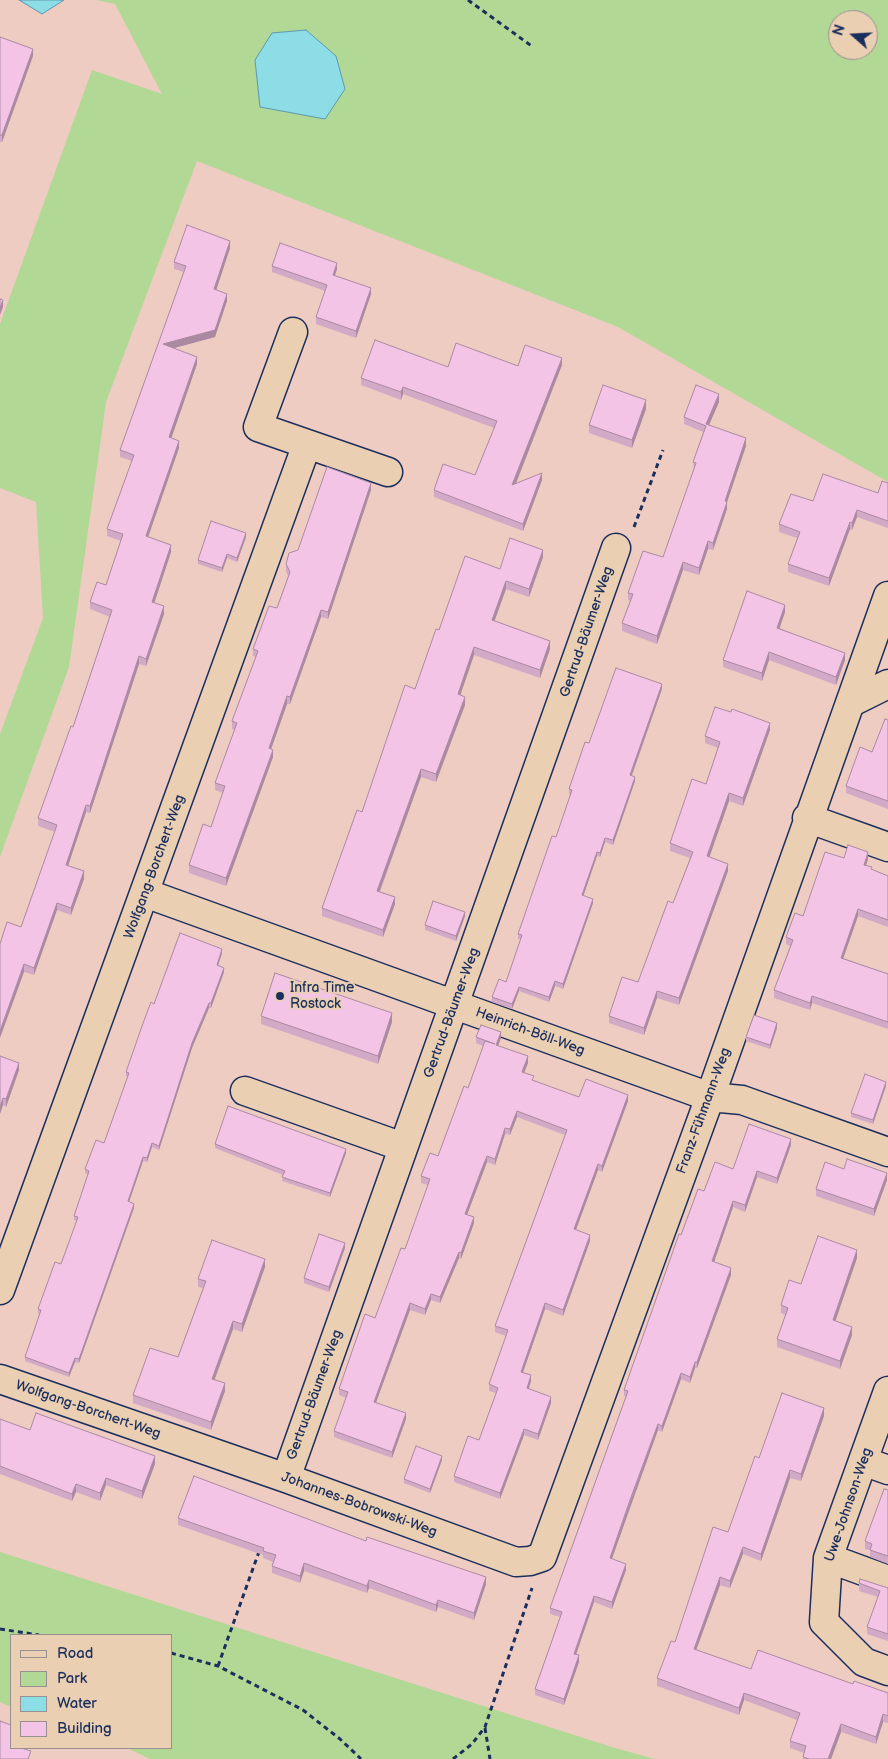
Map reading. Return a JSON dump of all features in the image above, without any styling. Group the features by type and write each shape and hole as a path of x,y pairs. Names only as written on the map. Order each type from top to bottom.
{"street":[{"path":"293,332 258,428 388,472"},
{"name":"Wolfgang-Borchert-Weg","path":"0,1290 146,893 307,444"},
{"name":"Gertrud-Bäumer-Weg","path":"286,1478 616,548"},
{"name":"Franz-Fühmann-Weg","path":"542,1557 710,1097 807,818 852,702 888,596"},
{"path":"852,702 888,684"},
{"path":"807,818 888,847"},
{"name":"Heinrich-Böll-Weg","path":"146,893 710,1097 742,1100 888,1152"},
{"path":"245,1091 403,1148"},
{"name":"Wolfgang-Borchert-Weg","path":"0,1379 177,1441"},
{"name":"Uwe-Johnson-Weg","path":"888,1390 828,1558 824,1622 864,1662 888,1671"},
{"name":"Johannes-Bobrowski-Weg","path":"177,1441 286,1478 516,1562 530,1562 542,1557"},
{"path":"863,1461 888,1470"},
{"path":"828,1558 888,1580"}],"path":[{"path":"468,0 533,47"},
{"path":"616,548 633,531 663,450"},
{"path":"218,1666 261,1547"},
{"path":"453,1759 472,1744 485,1727 542,1557"},
{"path":"0,1629 32,1634"},
{"path":"172,1653 218,1666 303,1710 340,1738 362,1759"},
{"path":"485,1727 490,1759"}],"green space":[{"path":"96,0 888,0 888,482 618,327 197,161 106,402 69,667 0,857 0,734 43,618 36,502 0,488 0,324 92,70 162,94 115,4"},
{"path":"0,1552 615,1748 655,1759 150,1759 129,1749 172,1749 172,1634 10,1634 10,1707 0,1702"}],"water":[{"path":"19,0 64,0 42,14"},
{"path":"306,30 336,56 345,89 325,119 260,107 255,60 272,33"}],"building":[{"path":"0,37 33,49 2,135 0,135"},
{"path":"187,225 230,241 214,289 227,294 215,330 163,344 197,357 169,437 179,441 146,536 171,545 152,602 164,606 146,659 139,656 90,806 86,805 66,865 84,871 71,908 57,903 34,968 24,964 0,1031 0,944 7,922 21,927 57,825 38,818 71,726 73,727 112,610 90,602 97,582 106,585 123,534 107,529 134,455 120,450 186,266 174,262"},
{"path":"280,243 337,263 333,275 371,288 356,331 316,317 327,285 272,266"},
{"path":"375,340 448,367 456,343 518,366 525,345 562,358 512,485 542,473 523,524 434,490 443,464 475,475 497,421 403,387 401,392 361,378"},
{"path":"603,385 646,400 632,440 589,425"},
{"path":"696,385 719,394 706,424 746,438 713,543 708,541 699,568 683,562 657,636 622,623 633,594 628,593 643,551 663,557 696,463 693,462 706,426 684,417"},
{"path":"327,467 371,483 328,612 321,610 290,697 287,696 269,748 273,750 226,878 189,865 203,824 211,827 225,786 215,783 237,723 232,721 258,651 253,649 269,606 277,608 290,572 286,564 289,553 298,550"},
{"path":"823,474 878,493 882,481 888,483 888,521 857,510 852,523 850,522 829,578 788,564 800,532 779,524 791,494 813,501"},
{"path":"211,521 246,533 237,558 227,554 222,568 198,560"},
{"path":"510,538 543,550 529,589 506,581 492,620 550,641 540,670 474,647 458,694 465,697 436,774 421,769 377,891 395,897 383,930 322,908 357,810 362,812 405,685 415,689 436,629 439,630 465,556 500,569"},
{"path":"747,591 785,605 777,628 845,653 836,677 769,652 762,673 723,660"},
{"path":"616,668 662,684 630,775 635,777 613,840 605,838 600,853 597,852 582,895 593,899 563,984 555,981 549,997 519,987 512,1004 492,997 499,979 506,982 522,935 518,934 552,836 556,837 572,790 569,789 585,742 589,743"},
{"path":"715,707 731,712 732,709 770,723 743,798 729,793 707,856 728,864 679,998 657,991 644,1028 609,1016 622,977 638,982 668,901 673,903 693,852 670,843 692,779 706,784 720,742 705,736"},
{"path":"885,719 888,720 888,801 846,786 860,747 872,752"},
{"path":"848,845 868,852 864,865 872,867 871,869 888,876 888,920 858,909 841,958 888,974 888,1022 812,996 810,1003 774,990 793,940 786,937 795,913 803,916 825,852 844,858"},
{"path":"433,901 465,912 456,936 425,925"},
{"path":"180,933 222,949 217,965 224,968 211,1003 209,1003 192,1043 159,1146 152,1143 147,1158 143,1157 128,1201 134,1204 79,1359 75,1358 69,1373 25,1357 41,1310 38,1309 55,1262 61,1264 78,1217 74,1216 89,1171 85,1169 96,1140 104,1143 129,1073 126,1072 142,1026 151,1002 154,1004"},
{"path":"275,973 392,1013 378,1056 261,1016"},
{"path":"754,1015 777,1023 770,1045 746,1037"},
{"path":"481,1025 501,1032 496,1045 528,1056 522,1072 534,1076 532,1080 579,1097 586,1079 628,1095 602,1166 598,1164 574,1229 590,1235 563,1310 545,1303 521,1372 531,1375 527,1388 551,1397 538,1434 524,1429 500,1493 454,1476 468,1436 479,1440 498,1388 489,1384 508,1330 495,1326 567,1130 517,1111 510,1129 505,1128 495,1159 487,1156 465,1214 474,1217 461,1253 459,1252 440,1297 431,1294 425,1309 410,1303 374,1402 406,1413 392,1452 334,1431 348,1392 339,1389 365,1314 375,1318 401,1248 405,1249 430,1179 421,1176 430,1153 438,1156 464,1086 468,1088 485,1041 495,1044 476,1037"},
{"path":"0,1056 19,1063 6,1099 3,1098 0,1107"},
{"path":"865,1074 886,1082 873,1120 851,1113"},
{"path":"228,1106 346,1149 330,1193 282,1177 285,1171 215,1144"},
{"path":"749,1124 791,1139 777,1178 757,1171 745,1205 733,1201 712,1261 731,1268 697,1362 695,1362 690,1377 681,1373 662,1426 658,1424 630,1500 610,1558 626,1564 612,1602 594,1596 574,1654 579,1655 564,1699 535,1689 562,1612 550,1608 628,1391 624,1390 679,1234 681,1235 698,1189 704,1191 715,1162 733,1169"},
{"path":"847,1159 887,1173 874,1209 816,1189 825,1162 844,1169"},
{"path":"319,1234 345,1243 329,1287 304,1278"},
{"path":"818,1236 857,1250 833,1320 852,1327 840,1361 777,1339 788,1308 781,1305 789,1280 801,1284"},
{"path":"212,1240 265,1259 242,1324 233,1321 212,1379 225,1383 211,1422 133,1395 150,1348 178,1357 206,1281 198,1279"},
{"path":"782,1393 824,1408 801,1474 790,1470 761,1554 743,1547 730,1581 720,1577 694,1649 751,1669 758,1650 853,1684 854,1681 888,1693 888,1716 883,1714 876,1737 841,1724 828,1759 809,1759 803,1757 806,1746 790,1741 800,1713 744,1693 739,1708 657,1678 671,1641 675,1642 713,1527 728,1532 755,1456 759,1458"},
{"path":"36,1413 155,1456 142,1491 106,1478 100,1493 76,1484 72,1494 0,1466 0,1419 30,1430"},
{"path":"416,1446 442,1456 430,1489 404,1479"},
{"path":"194,1476 366,1541 367,1537 486,1577 474,1613 438,1600 436,1605 369,1580 367,1586 304,1563 300,1576 272,1566 276,1555 263,1551 264,1548 178,1518"},
{"path":"884,1489 888,1490 888,1556 870,1550 872,1544 865,1541"},
{"path":"860,1579 888,1588 888,1634 867,1627 880,1591 859,1583"},
{"path":"0,1721 10,1725 10,1749 31,1751 28,1759 0,1759"}],"place":[{"name":"Infra Time Rostock","path":"280,996"}]}
